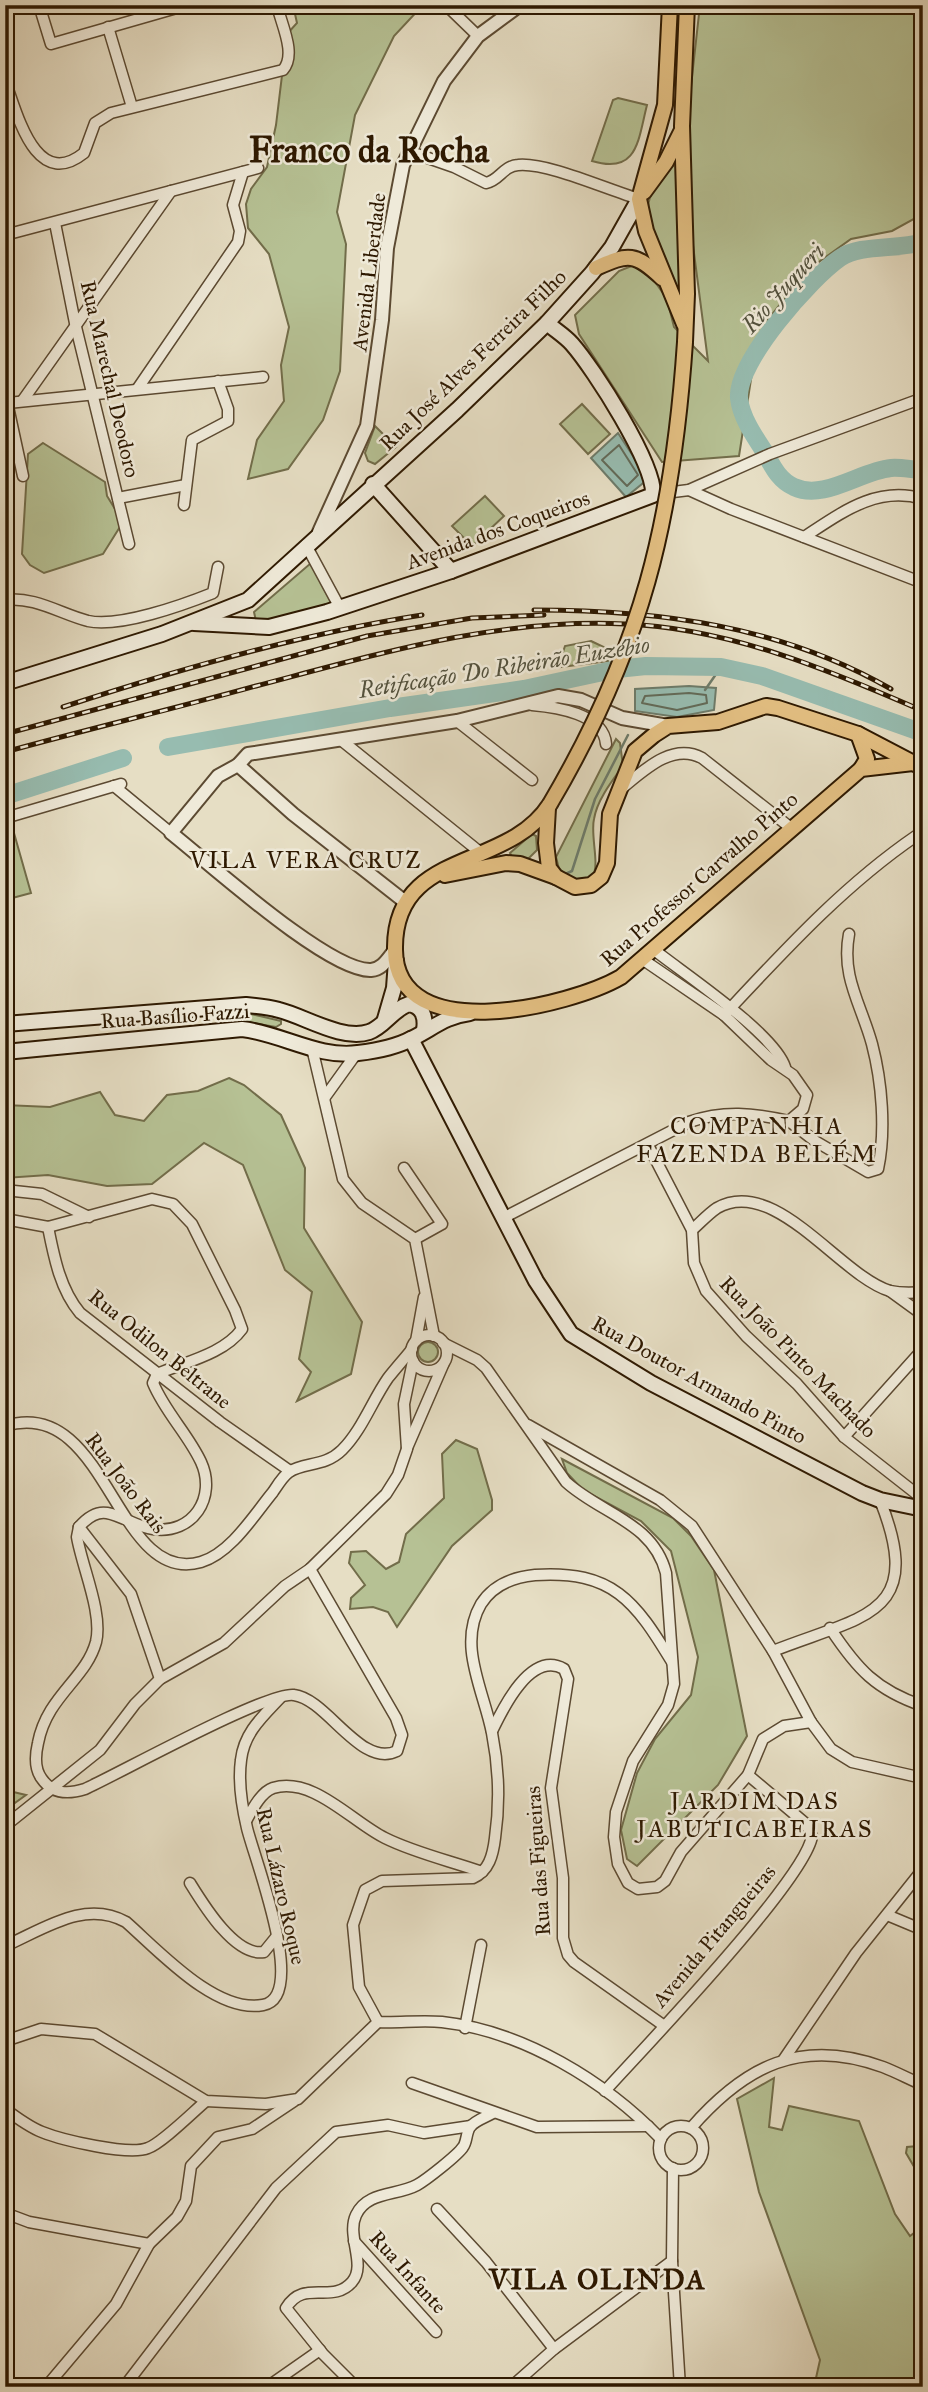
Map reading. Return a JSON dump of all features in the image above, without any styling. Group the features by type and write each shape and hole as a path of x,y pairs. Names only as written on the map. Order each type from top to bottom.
{"main road":[{"name":"Rua José Alves Ferreira Filho","path":"5,683 191,623 241,603 420,444 547,323 596,268 639,199 666,105 670,5"},
{"path":"384,1020 394,988 398,919 404,901 434,875 514,839 549,806 605,702 646,594 667,503 679,424 687,294 682,126 687,5"},
{"path":"682,126 666,162 639,199 646,230 685,334"},
{"path":"596,268 618,258 636,258 644,261 667,283"},
{"path":"547,323 579,352 633,439 650,470 653,495"},
{"path":"373,484 450,571"},
{"name":"Avenida dos Coqueiros","path":"191,623 251,627 285,623 340,608 450,571 653,495"},
{"path":"241,603 243,616 251,627"},
{"path":"434,875 506,863 520,864 575,887 583,888 601,877 607,863 608,822 635,751 668,726 718,722 766,706 858,734 918,765"},
{"path":"858,734 867,759 861,769"},
{"path":"861,769 918,765"},
{"name":"Rua Professor Carvalho Pinto","path":"424,1030 449,1017 539,1006 579,997 621,977 861,769"},
{"path":"549,806 547,855 549,869 556,877"},
{"path":"396,955 408,988 420,998 471,1013"},
{"name":"Rua Basílio Fazzi","path":"5,1024 235,1005 268,1007 319,1026 364,1033 374,1029 405,1005 414,1005 424,1015 424,1030 411,1039 356,1054 312,1048 292,1040 242,1029 5,1052"},
{"path":"292,1040 299,1031 299,1017"},
{"path":"312,1048 313,1035 319,1026"},
{"name":"Rua Doutor Armando Pinto","path":"411,1039 536,1281 571,1334 651,1383 880,1500 923,1509"}],"street":[{"path":"39,5 51,44 187,5"},
{"path":"5,81 26,136 35,151 53,162 78,158 87,148 93,128 99,119 132,107 283,70 288,64 289,53 276,5"},
{"path":"446,5 478,36"},
{"name":"Avenida Liberdade","path":"319,532 367,426 382,320 387,248 400,173 408,151 444,81 478,36 520,5"},
{"path":"108,27 132,107"},
{"path":"408,151 454,167 486,183 494,181 510,167 532,165 639,199"},
{"path":"5,235 258,168"},
{"path":"138,388 238,242 240,231 233,205 243,172"},
{"path":"23,400 171,191"},
{"name":"Rua Marechal Deodoro","path":"55,223 75,323 129,544"},
{"path":"23,476 10,440 6,398 23,400 263,377"},
{"path":"184,505 192,440 228,421 228,409 218,381"},
{"name":"Avenida dos Coqueiros","path":"653,495 689,489 923,398"},
{"path":"118,498 186,485"},
{"path":"689,489 923,583"},
{"path":"804,537 876,497 897,493 923,499"},
{"path":"306,545 340,608"},
{"path":"5,600 22,599 103,623 158,611 213,593 218,567"},
{"path":"171,833 218,776 239,765 248,754 457,721 542,698 567,697 622,718 668,726"},
{"path":"520,704 548,706 584,718 603,730 606,744"},
{"path":"457,721 532,780"},
{"path":"341,740 481,853"},
{"path":"620,790 652,763 690,753 702,758 791,828"},
{"path":"239,765 293,814 404,901"},
{"path":"5,818 118,785 171,833 309,942 339,960 372,970 381,967 396,955"},
{"path":"728,1011 817,919 886,857 916,836"},
{"path":"503,1219 705,1116 754,1113 789,1121 815,1141 868,1172 878,1169 881,1123 879,1077 873,1046 846,971 849,934"},
{"path":"647,954 728,1011 771,1060 785,1067 807,1095 803,1109 789,1121"},
{"path":"312,1048 337,1160 350,1190 380,1217 415,1239 423,1269 424,1293 404,1404 407,1449"},
{"path":"325,1097 356,1054"},
{"path":"648,1145 692,1230 717,1208 740,1202 761,1205 788,1219 923,1315"},
{"path":"404,1168 442,1224 415,1239"},
{"path":"5,1190 42,1194 89,1217"},
{"path":"5,1219 47,1227 152,1199 173,1204 192,1224 242,1328 229,1343 158,1374 153,1383 205,1471 207,1492 200,1510 185,1523 159,1530 107,1513 99,1513 79,1527 76,1537 96,1619 97,1639 87,1661 51,1706 40,1731 36,1764 38,1773 51,1788 64,1793 85,1789 243,1711 283,1695 295,1695 316,1705 373,1751 391,1754 401,1747 402,1735 396,1718 310,1569"},
{"name":"Rua Odilon Beltrane","path":"47,1227 56,1266 71,1302 95,1326 290,1471"},
{"name":"Rua João Pinto Machado","path":"692,1230 694,1263 706,1291 746,1336 797,1384 844,1437 923,1499"},
{"path":"889,1291 923,1292"},
{"path":"5,1826 100,1750 141,1697 160,1679 224,1643 285,1586 310,1569 386,1494 398,1475 447,1354 439,1340 424,1293"},
{"path":"290,1471 324,1462 342,1450 414,1345 423,1337 439,1340 472,1357 486,1368 566,1482 581,1496 640,1530 655,1545 666,1573 672,1662 671,1696 624,1781 616,1812 614,1837 618,1864 628,1883 638,1889 657,1887 670,1874 681,1852 748,1775 763,1739 783,1727 811,1722"},
{"path":"844,1437 923,1349"},
{"path":"413,1361 427,1371 472,1357"},
{"path":"525,1423 677,1512 692,1526 773,1651 811,1722 831,1749 852,1762 918,1777"},
{"name":"Rua João Rais","path":"5,1426 35,1424 51,1428 82,1449 129,1522 154,1550 170,1563 199,1563 219,1553 290,1471"},
{"path":"773,1651 870,1611 891,1591 898,1560 892,1531 880,1500"},
{"path":"79,1527 131,1594 160,1679"},
{"path":"378,2022 359,1987 353,1925 365,1890 382,1881 434,1877 464,1879 482,1872 491,1858 499,1808 492,1731 475,1672 471,1633 482,1604 492,1591 523,1576 576,1575 598,1580 617,1591 636,1609 672,1662"},
{"path":"830,1628 863,1673 890,1692 923,1706"},
{"name":"Rua das Figueiras","path":"492,1731 523,1679 550,1666 564,1669 568,1679 555,1746 551,1788 560,1848 565,1948 574,1962 663,2025"},
{"name":"Rua Lázaro Roque","path":"5,1946 66,1918 89,1912 112,1914 127,1922 213,1995 238,2005 261,2006 278,1996 283,1971 277,1935 245,1821 240,1784 244,1744 251,1729 283,1695"},
{"name":"Avenida Pitangueiras","path":"605,2091 756,1919 808,1850 812,1836 805,1823 748,1775"},
{"path":"245,1821 258,1801 271,1788 292,1786 318,1796 385,1838 482,1872"},
{"path":"784,2059 856,1953 923,1869"},
{"path":"190,1883 219,1928 256,1953 264,1952 277,1935"},
{"path":"887,1915 923,1930"},
{"path":"465,2028 481,1945"},
{"path":"46,2387 116,2304 149,2244 177,2217 186,2201 191,2166 218,2137 252,2129 298,2099 378,2022 443,2022 533,2045 605,2091 648,2126 661,2139 663,2159 673,2168 694,2165 702,2153 701,2138 691,2128"},
{"path":"5,2042 41,2029 95,2034 206,2101 244,2105 298,2099"},
{"path":"661,2139 670,2129 691,2128 712,2104 745,2077 784,2059 820,2053 850,2058 883,2067 923,2085"},
{"path":"412,2083 537,2127 648,2126"},
{"path":"5,2109 55,2137 118,2151 134,2151 149,2148 206,2101"},
{"path":"124,2387 276,2188 336,2132 388,2125 424,2133 471,2126 493,2113"},
{"path":"356,2387 320,2350 286,2308 299,2294 307,2291 327,2293 341,2291 349,2286 355,2279 358,2266 352,2225 360,2208 370,2200 417,2185 462,2148 471,2126"},
{"path":"673,2168 672,2261 680,2387"},
{"path":"438,2208 486,2262 554,2349"},
{"path":"5,2213 29,2221 149,2244"},
{"name":"Rua Infante","path":"352,2239 436,2332"},
{"path":"511,2387 554,2349 672,2261"},
{"path":"267,2387 320,2350"}],"green space":[{"path":"293,5 423,5 394,36 355,115 337,212 346,244 340,371 323,420 288,469 248,479 257,440 284,401 281,365 289,327 269,254 248,228 246,204 251,189 267,167 276,125 287,34 297,23"},
{"path":"700,5 923,5 923,214 892,231 851,239 809,269 769,318 757,341 739,456 662,462 579,334 575,315 619,271 634,265 653,279 667,299 674,327 708,361 687,199 686,131"},
{"path":"618,98 647,105 638,142 627,159 619,163 592,161 613,100"},
{"path":"678,156 683,294 680,297 654,242 648,219 651,194"},
{"path":"582,404 610,434 588,454 560,424"},
{"path":"375,426 396,447 375,464 368,461 365,453"},
{"path":"43,443 105,482 107,496 123,522 103,554 44,573 30,565 22,554 28,454"},
{"path":"485,496 504,516 472,546 452,526"},
{"path":"311,563 334,608 264,622 256,621 254,612"},
{"path":"591,641 610,650 608,661 553,668 559,664 565,646"},
{"path":"616,739 620,743 623,766 598,805 594,819 593,875 588,880 577,880 560,873 556,857"},
{"path":"12,826 31,893 5,900 5,828"},
{"path":"532,834 536,836 537,850 527,860 512,857 510,853"},
{"path":"247,1013 281,1021 281,1024 276,1027 206,1015"},
{"path":"229,1078 244,1085 281,1115 305,1168 304,1228 362,1322 351,1374 297,1401 311,1372 299,1359 312,1292 285,1270 243,1165 204,1143 152,1184 107,1186 48,1175 5,1178 5,1105 50,1107 100,1092 115,1115 144,1121 167,1095 198,1091"},
{"path":"428,1342 435,1345 438,1352 435,1359 428,1362 421,1359 418,1352 421,1345"},
{"path":"456,1440 477,1449 492,1500 492,1510 452,1546 397,1627 388,1612 373,1607 350,1609 351,1598 365,1585 349,1563 351,1552 366,1551 386,1569 399,1562 406,1534 444,1498 442,1454"},
{"path":"562,1459 673,1518 691,1536 714,1570 747,1736 718,1785 637,1866 627,1859 621,1830 637,1773 655,1739 691,1695 698,1657 671,1551 641,1521 583,1490 567,1473"},
{"path":"5,1790 26,1795 5,1810"},
{"path":"774,2078 769,2127 782,2130 789,2106 859,2121 895,2214 910,2236 923,2226 923,2387 814,2387 820,2360 759,2192 737,2099"},
{"path":"918,2146 923,2149 923,2182 906,2153 907,2147"}],"water":[{"path":"618,433 648,479 626,497 591,458"},
{"path":"689,686 716,688 714,710 677,717 635,711 635,689"}],"waterway":[{"name":"Rio Juqueri","path":"923,242 858,251 840,258 827,268 762,343 741,382 739,398 748,426 773,467 794,487 817,490 879,470 923,470"},
{"name":"Retificação Do Ribeirão Euzébio","path":"168,747 390,708 524,689 617,669 646,666 721,667 762,676 923,733"},
{"path":"705,690 721,667"},
{"path":"563,875 572,871 595,799 628,735"},
{"path":"5,796 123,758"}],"railway":[{"path":"534,610 627,613 719,626 807,650 891,689"},
{"path":"63,707 241,654 331,632 422,615"},
{"path":"5,734 367,636 472,618 544,615"},
{"path":"5,752 393,651 484,633 577,624 664,627 740,642 815,667 923,711"}],"district":[{"name":"Franco da Rocha","path":"369,150"},
{"name":"VILA VERA CRUZ","path":"306,860"},
{"name":"COMPANHIA FAZENDA BELÉM","path":"757,1140"},
{"name":"JARDIM DAS JABUTICABEIRAS","path":"755,1815"},
{"name":"VILA OLINDA","path":"598,2279"}]}
